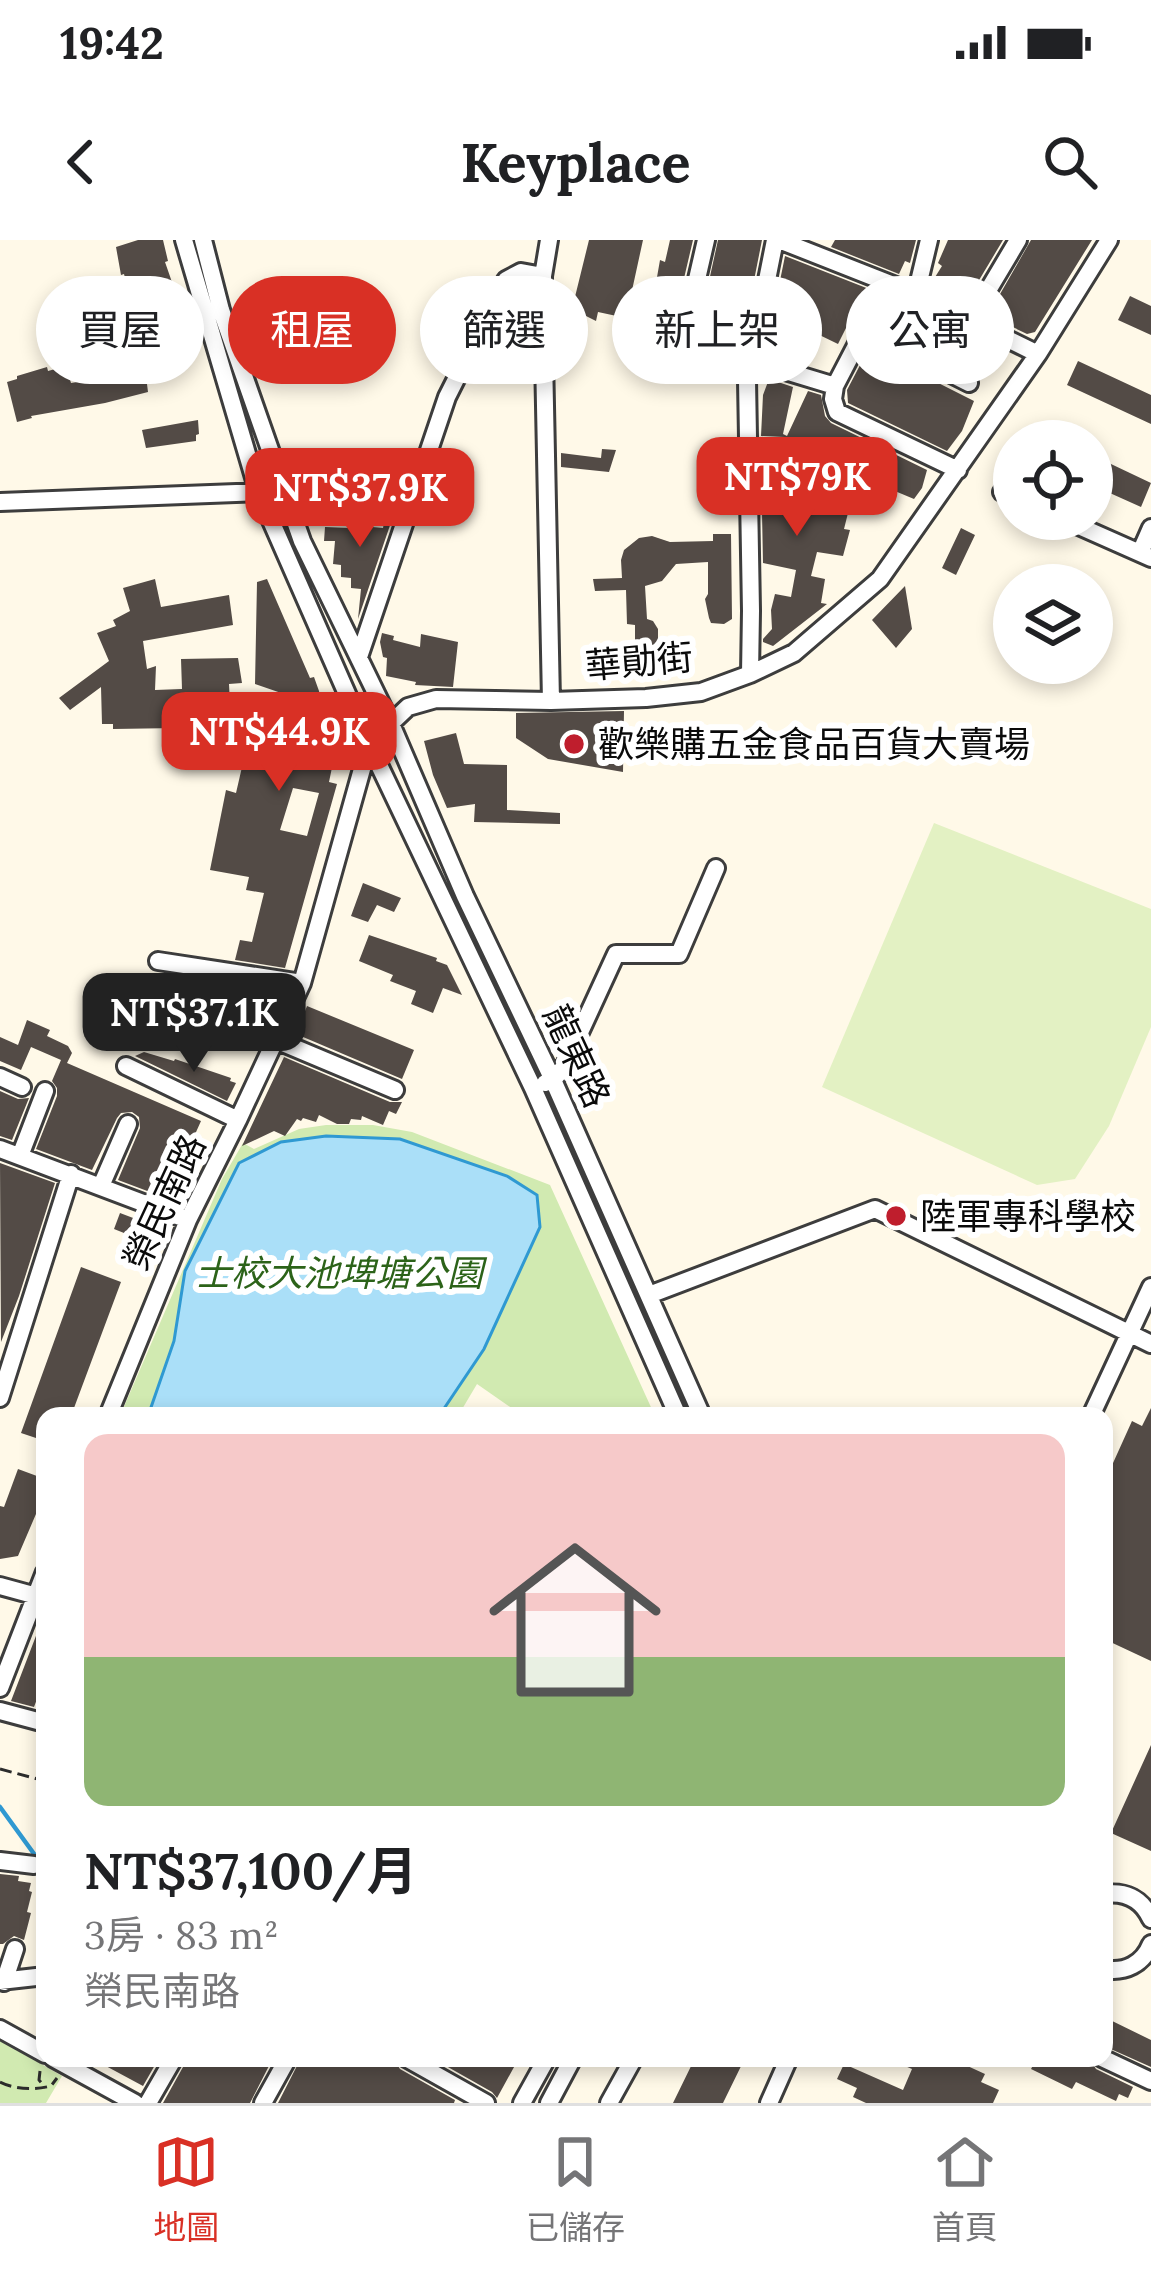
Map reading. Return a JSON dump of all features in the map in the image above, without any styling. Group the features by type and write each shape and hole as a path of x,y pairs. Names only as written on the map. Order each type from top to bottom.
{"street":[{"path":"184,240 212,312 284,494 302,541 391,724 369,744 258,491 212,312 202,240"},
{"path":"514,276 521,272 543,276 549,240"},
{"path":"698,276 706,240"},
{"path":"769,276 777,240 870,276"},
{"path":"920,276 929,240"},
{"path":"996,276 1018,240"},
{"name":"華勛街","path":"391,724 408,707 436,699 551,701 701,692 794,653 880,579 1038,354 1109,240"},
{"path":"1014,342 1038,354"},
{"path":"846,365 835,386 837,412 958,470"},
{"path":"822,382 835,386"},
{"path":"359,657 454,384"},
{"path":"545,384 551,701"},
{"path":"747,384 750,674"},
{"path":"748,449 824,450"},
{"path":"0,502 258,491 284,494"},
{"path":"1111,540 1145,555 1151,528"},
{"name":"龍東路","path":"391,724 698,1407"},
{"name":"榮民南路","path":"112,1407 188,1220 302,983 369,744"},
{"name":"龍東路","path":"369,744 532,1088 673,1407"},
{"path":"532,1088 553,1080 564,1067 616,954 679,954 716,868"},
{"path":"158,961 302,983"},
{"path":"276,1040 395,1090"},
{"path":"126,1066 238,1120"},
{"path":"0,1077 22,1087"},
{"path":"20,1156 45,1091"},
{"path":"101,1186 128,1124"},
{"path":"0,1149 188,1220"},
{"path":"0,1398 71,1174"},
{"path":"649,1295 875,1209 1151,1344"},
{"path":"1095,1407 1151,1287"},
{"path":"0,1586 36,1597"},
{"path":"0,1688 36,1607"},
{"path":"0,1711 36,1721"},
{"path":"0,1861 34,1865"},
{"path":"1113,1893 1133,1897 1151,1919"},
{"path":"1113,1969 1138,1963 1151,1944"},
{"path":"15,1949 2,1982 36,1977"},
{"path":"0,2029 36,2053"},
{"path":"1113,2063 1151,2081"},
{"path":"60,2067 134,2103"},
{"path":"148,2103 169,2067"},
{"path":"263,2103 283,2067"},
{"path":"422,2067 486,2103"},
{"path":"522,2103 542,2067"},
{"path":"549,2103 568,2067"},
{"path":"610,2103 629,2067"},
{"path":"769,2103 785,2067"}],"path":[{"path":"0,1769 36,1778"},
{"path":"44,2067 39,2080 46,2088"},
{"path":"0,2082 46,2088 57,2078"}],"green space":[{"path":"934,823 1151,909 1151,1027 1109,1126 1075,1179 1037,1185 822,1087"},
{"name":"士校大池埤塘公園","path":"373,1125 412,1132 550,1185 651,1407 510,1407 477,1384 463,1407 124,1407 222,1179 243,1143 254,1149 299,1129"},
{"path":"0,2040 36,2061 36,2067 62,2076 46,2103 0,2103"}],"water":[{"name":"士校大池埤塘公園","path":"326,1136 400,1139 507,1176 537,1195 540,1227 484,1349 445,1407 151,1407 174,1341 185,1271 239,1163 281,1142"}],"building":[{"path":"138,240 163,240 170,276 121,275 116,247"},
{"path":"589,240 643,240 635,276 612,276 612,315 598,312 596,321 588,317 588,276 580,276"},
{"path":"670,240 693,240 685,276 657,276 660,260 665,262"},
{"path":"718,240 762,240 755,276 710,276"},
{"path":"835,240 916,240 910,263 905,261 899,274 831,247"},
{"path":"948,240 1003,240 982,276 936,276 942,266 938,263"},
{"path":"1031,240 1092,240 1035,332 1014,328 1014,276 1010,276"},
{"path":"785,256 846,280 846,328 838,344 822,336 822,276 781,276"},
{"path":"1130,296 1151,306 1151,335 1118,320"},
{"path":"1078,361 1151,395 1151,424 1067,385"},
{"path":"36,370 36,384 147,384 148,392 17,422 7,382"},
{"path":"767,384 793,387 783,434 787,436 808,391 821,395 831,423 927,470 922,488 914,499 847,471 849,459 836,453 829,439 761,436"},
{"path":"850,384 940,384 974,401 962,431 947,451 848,403"},
{"path":"198,420 196,441 146,448 142,430"},
{"path":"602,449 616,450 609,472 561,467 561,453 601,458"},
{"path":"445,461 459,464 453,485 440,482 436,499 427,496 436,470 441,471"},
{"path":"761,462 823,463 814,506 848,513 844,529 850,530 843,556 817,552 811,576 825,579 821,603 827,604 773,646 763,639 772,629 775,594 791,597 796,570 763,563"},
{"path":"1113,465 1151,483 1141,507 1113,494"},
{"path":"389,498 399,499 358,619 361,589 351,588 351,578 341,577 341,565 333,564 335,541 324,541 325,527 383,528"},
{"path":"961,528 975,535 956,575 942,568"},
{"path":"713,534 731,534 732,619 711,623 705,599 708,562 676,564 662,581 645,586 647,619 658,629 658,662 635,658 635,625 627,624 626,590 595,591 593,579 622,578 624,550 639,538 713,541"},
{"path":"155,579 161,607 229,595 233,625 143,641 147,669 156,666 155,690 182,689 181,659 238,658 242,683 229,684 231,726 207,727 208,743 179,744 178,728 113,729 113,724 102,724 101,687 70,710 59,698 109,661 97,633 116,626 113,620 130,611 123,588"},
{"path":"267,579 310,678 314,677 322,714 332,714 335,730 329,782 337,784 285,968 235,960 240,940 252,942 264,893 246,890 249,877 210,870 226,790 236,793 242,767 255,770 256,742 261,743 263,723 291,726 287,695 255,684 257,582","holes":["293,788 319,793 307,836 280,830"]},
{"path":"905,586 912,629 896,648 872,620"},
{"path":"382,633 420,647 421,634 458,642 453,687 415,685 386,676"},
{"name":"歡樂購五金食品百貨大賣場","path":"624,711 623,772 548,759 516,738 516,713"},
{"path":"456,733 464,764 507,765 507,810 560,813 560,824 474,822 475,804 447,808 424,741"},
{"path":"363,883 401,898 394,912 377,905 368,922 351,916"},
{"path":"369,935 437,958 447,965 462,995 443,988 433,1013 411,1004 416,991 359,961"},
{"path":"255,998 266,1003 248,1044 236,1038"},
{"path":"307,1006 414,1050 402,1079 296,1034"},
{"path":"27,1020 50,1030 47,1036 68,1046 72,1053 67,1063 201,1121 192,1141 198,1143 174,1201 118,1180 140,1128 139,1117 132,1112 117,1118 92,1170 36,1149 57,1096 52,1081 61,1060 31,1047 21,1070 0,1061 0,1037 18,1045"},
{"path":"144,1052 236,1083 227,1101 135,1056"},
{"path":"284,1057 390,1102 402,1102 396,1114 389,1111 383,1125 362,1116 349,1124 337,1124 319,1115 316,1122 297,1119 285,1136 274,1131 242,1146"},
{"path":"0,1091 29,1098 12,1140 0,1136"},
{"path":"0,1163 55,1183 1,1342"},
{"path":"120,1213 149,1224 144,1241 114,1229"},
{"path":"81,1267 121,1282 74,1407 36,1407 36,1438 21,1433"},
{"path":"1151,1408 1151,1661 1113,1643 1113,1463 1132,1421 1142,1426"},
{"path":"18,1469 36,1476 36,1514 18,1556 0,1559 0,1506 4,1507"},
{"path":"36,1636 34,1707 11,1701"},
{"path":"1151,1745 1151,1851 1113,1834"},
{"path":"0,1874 31,1883 27,1912 31,1913 24,1940 14,1936 0,1944"},
{"path":"1113,2021 1151,2040 1151,2067 1113,2050"},
{"path":"108,2067 154,2067 143,2086"},
{"path":"183,2067 268,2067 250,2103 163,2103"},
{"path":"296,2067 399,2067 455,2100 454,2103 278,2103"},
{"path":"448,2067 514,2067 497,2098"},
{"path":"691,2067 741,2067 723,2103 673,2103"},
{"path":"843,2067 851,2067 903,2090 912,2069 907,2067 970,2067 985,2074 981,2082 999,2090 993,2103 866,2103 853,2097 857,2088 837,2079"},
{"path":"1095,2067 1133,2087 1128,2098 1119,2094 1116,2101 1076,2082 1072,2089 1031,2069"}],"waterway":[{"path":"0,1807 36,1857"}],"place":[{"name":"歡樂購五金食品百貨大賣場","path":"574,744"},
{"name":"陸軍專科學校","path":"896,1216"}]}
